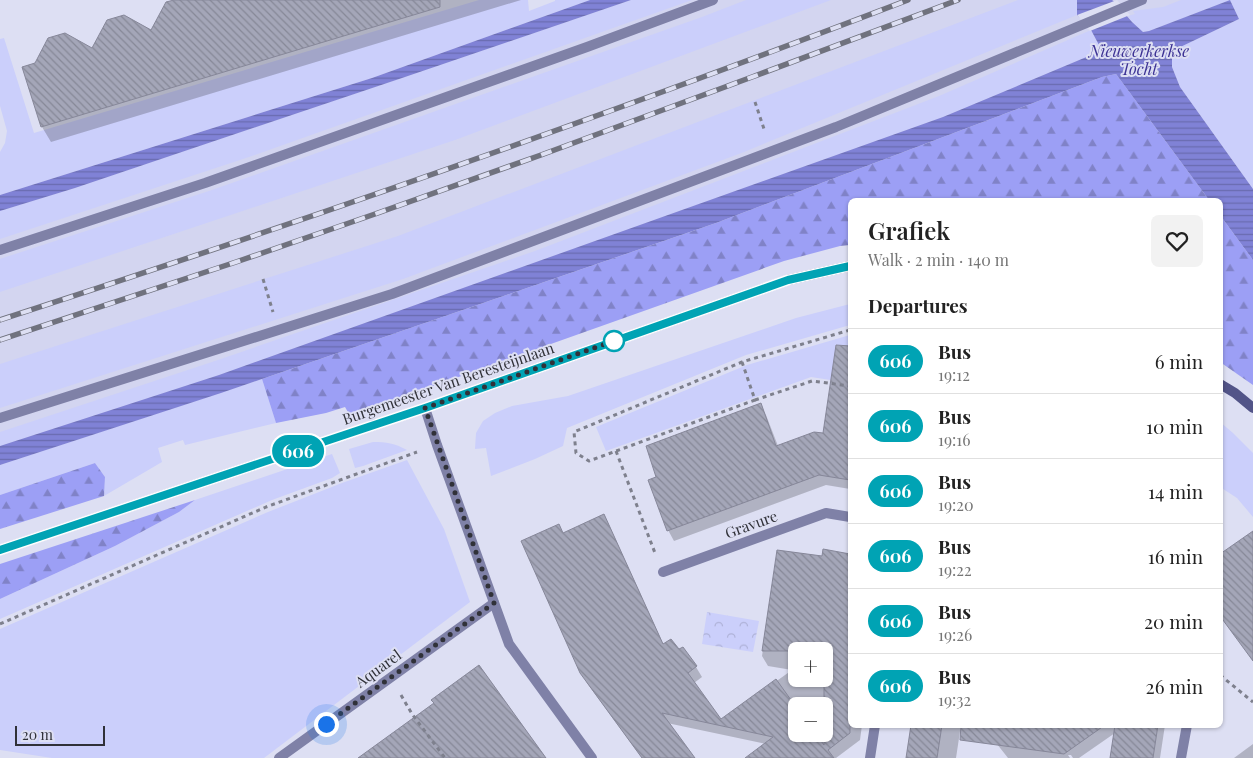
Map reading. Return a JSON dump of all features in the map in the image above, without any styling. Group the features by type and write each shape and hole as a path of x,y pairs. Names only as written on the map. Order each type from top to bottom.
{"main road":[{"name":"Burgemeester Van Beresteijnlaan","path":"0,550 425,408 788,280 848,266"},
{"path":"1223,386 1253,408"}],"street":[{"path":"0,250 214,179 713,0"},
{"path":"0,418 392,294 836,127 1142,0"},
{"path":"425,408 509,644 592,758"},
{"name":"Gravure","path":"663,572 826,513 848,517"},
{"name":"Aquarel","path":"279,758 494,603"},
{"path":"870,758 875,728"},
{"path":"1182,758 1187,728"}],"path":[{"path":"755,102 766,133"},
{"path":"263,279 274,313"},
{"path":"848,331 742,362 574,432 576,453 589,461 812,381 848,386"},
{"path":"742,362 755,400"},
{"path":"0,624 266,507 437,445"},
{"path":"616,451 663,572"},
{"path":"1223,677 1253,702"},
{"path":"390,678 412,714 445,758"}],"shaded area":[{"path":"631,0 1230,0 1149,31 1107,62 0,457 0,211 75,188"}],"green space":[{"path":"479,0 528,0 529,11 555,0 590,0 372,78 0,195 0,152 5,143 7,131 0,106 0,39 4,38 34,133"},
{"path":"631,0 692,0 246,158 0,239 0,211 75,188"},
{"path":"746,0 831,0 455,140 0,292 0,259 212,190"},
{"path":"1018,0 1078,0 1077,15 744,152 403,279 0,408 0,364 398,236"},
{"path":"1181,0 1230,0 1149,31 1142,32 1128,16 1135,14 1133,11 1163,7"},
{"path":"1230,0 1253,0 1253,189 1180,87 1172,67 1172,51 1239,19"},
{"path":"1091,30 1099,45 1096,53 943,117 219,375 0,446 0,432 215,361 535,251 939,96"},
{"path":"1116,74 1208,198 848,198 848,245 784,261 422,390 349,414 345,407 326,413 276,423 262,379 716,223 1102,77"},
{"path":"1223,219 1253,260 1253,385 1223,364"},
{"path":"848,305 848,326 746,355 567,428 563,446 535,459 491,476 486,448 475,449 476,433 483,421 495,413 512,406 568,396 796,318"},
{"path":"848,336 848,383 811,377 606,451 596,427 747,365"},
{"path":"262,379 276,423 185,445 183,440 158,448 162,462 104,496 105,477 95,463 0,495 0,465"},
{"path":"1223,425 1253,453 1253,517 1237,498 1223,489"},
{"path":"373,442 390,443 407,450 355,468 349,449"},
{"path":"332,454 340,473 332,478 272,500 0,619 0,599 115,546 179,512 195,500"},
{"path":"407,460 444,529 470,602 264,758 52,758 0,750 0,629 268,512"},
{"path":"95,463 105,477 104,496 0,529 0,495"},
{"path":"195,500 179,512 115,546 0,599 0,564"},
{"path":"707,612 759,621 753,652 702,644"}],"water":[{"path":"590,0 631,0 75,188 0,211 0,195 372,78"},
{"name":"Nieuwerkerkse Tocht","path":"1077,0 1112,0 1143,32 1230,0 1239,19 1172,51 1172,67 1180,87 1253,189 1253,260 1223,219 1223,198 1208,198 1116,74 1102,77 716,223 221,393 0,465 0,446 219,375 943,117 1096,53 1099,45 1091,30 1077,15"}],"pier":[{"path":"1117,0 1130,15 1090,31 1077,15"}],"building":[{"path":"174,0 440,0 440,7 41,127 22,67 35,63 48,38 65,33 92,48 107,20 124,15 151,30 166,2"},
{"path":"836,345 848,346 848,480 819,475 667,531 648,480 656,477 646,446 761,403 776,446 814,432 823,433"},
{"path":"604,514 663,644 671,639 679,649 683,647 697,666 688,673 721,719 776,679 789,697 788,742 822,742 824,745 824,742 833,742 833,697 824,697 824,687 833,687 833,642 788,642 788,651 762,651 777,550 822,556 823,549 848,554 848,728 850,728 850,733 828,750 834,758 745,758 773,737 662,713 695,758 642,758 580,673 521,541 559,524 563,533"},
{"path":"1253,531 1253,661 1223,620 1223,552"},
{"path":"479,665 546,758 358,758 434,703 431,700"},
{"path":"911,728 942,728 937,758 906,758"},
{"path":"961,728 1101,728 1064,754 960,740"},
{"path":"1115,728 1158,728 1153,758 1110,758"}],"railway":[{"path":"0,320 456,166 682,85 908,0"},
{"path":"0,340 375,214 541,155 958,0"}],"bus line":[{"name":"606","path":"0,550 425,408 788,280 848,266"}],"route":[{"path":"326,724 494,603 425,408 614,341"}]}
